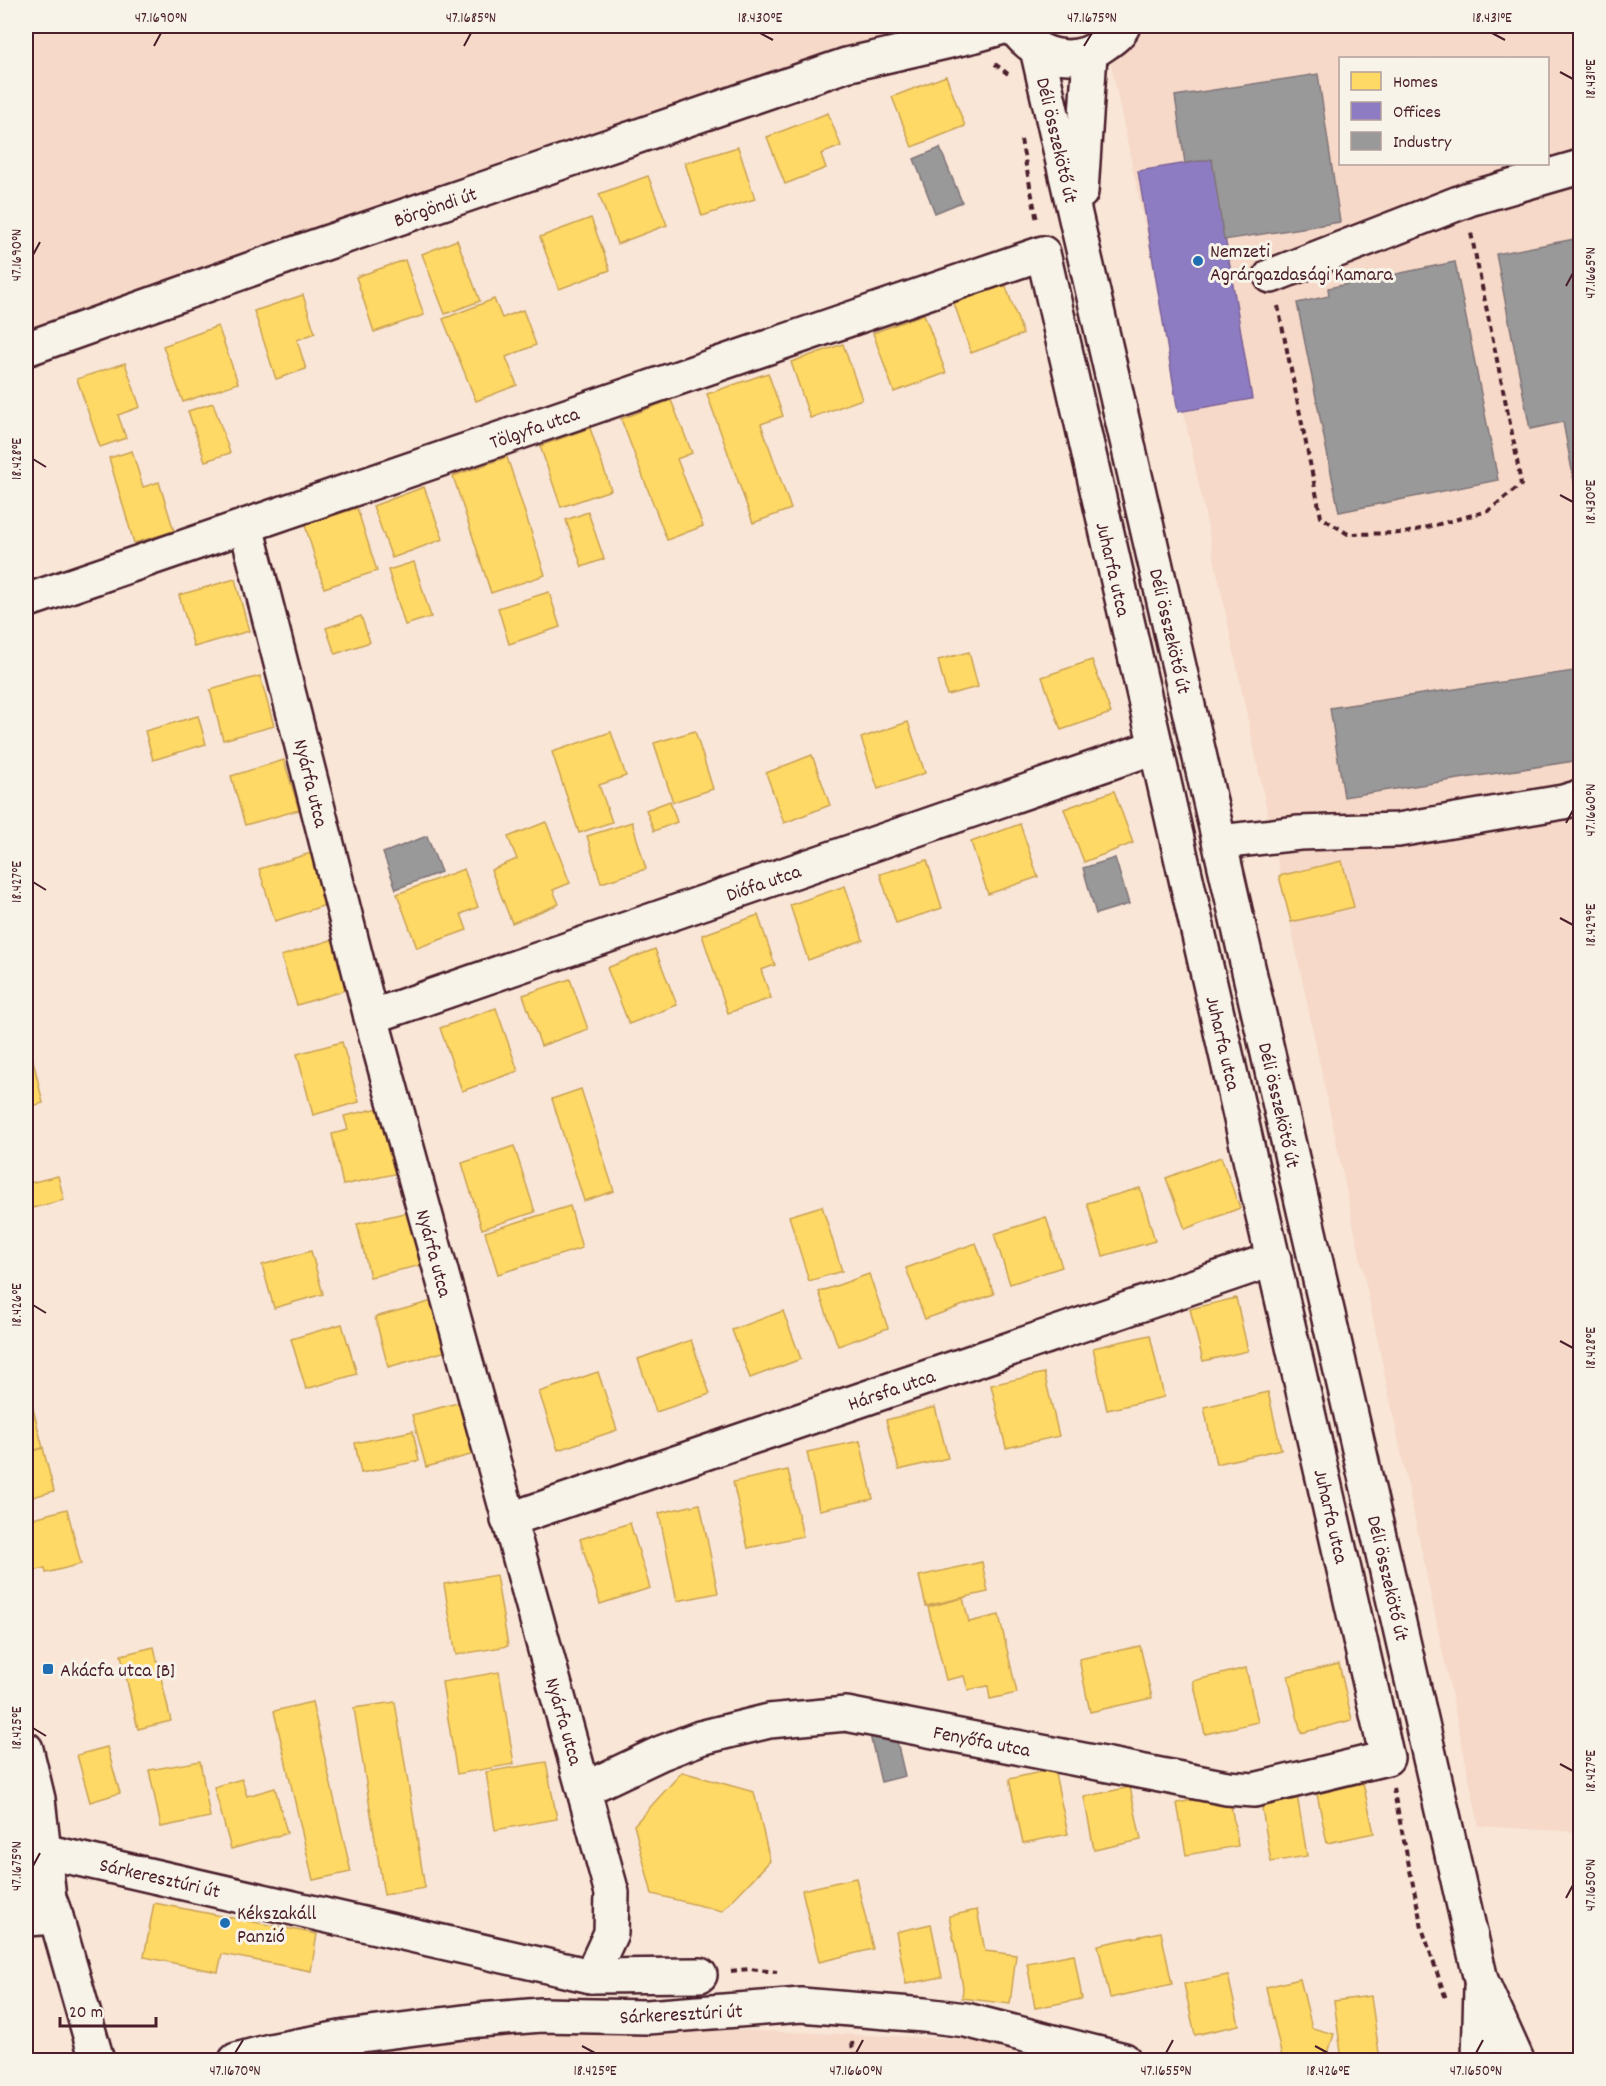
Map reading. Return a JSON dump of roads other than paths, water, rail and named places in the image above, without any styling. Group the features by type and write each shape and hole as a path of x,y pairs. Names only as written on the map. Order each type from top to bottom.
{"street":[{"name":"Börgöndi út","path":"846,65 919,26"},
{"name":"Börgöndi út","path":"26,349 846,65 1007,26"},
{"path":"1013,26 1028,43 1037,49 1063,57 1090,54 1119,33 1124,26"},
{"name":"Déli összekötő út","path":"1037,49 1481,1980 1518,2061"},
{"name":"Déli összekötő út","path":"1078,230 1090,54"},
{"path":"1271,276 1468,199 1581,167"},
{"name":"Tölgyfa utca","path":"26,602 1043,253"},
{"name":"Juharfa utca","path":"1043,253 1387,1758"},
{"name":"Nyárfa utca","path":"246,526 371,1017 612,1893 611,1933 591,1976"},
{"name":"Diófa utca","path":"371,1017 1155,747"},
{"path":"1220,842 1299,833 1398,830 1575,803"},
{"name":"Hársfa utca","path":"508,1520 1274,1259"},
{"name":"Fenyőfa utca","path":"585,1789 661,1753 700,1738 769,1721 846,1714 1227,1788 1254,1790 1387,1758"},
{"path":"26,1749 38,1799 35,1848 40,1913 97,2061"},
{"name":"Sárkeresztúri út","path":"35,1848 591,1976 700,1975"},
{"name":"Déli összekötő út","path":"1479,2061 1481,1980"},
{"name":"Sárkeresztúri út","path":"236,2061 270,2051 346,2037 479,2020 541,2015 648,2017 801,2005 924,2014 966,2020 1124,2061"}],"place":[{"name":"Nemzeti Agrárgazdasági Kamara","path":"1198,261"},
{"name":"Akácfa utca [B]","path":"48,1669"},
{"name":"Kékszakáll Panzió","path":"225,1923"}]}
